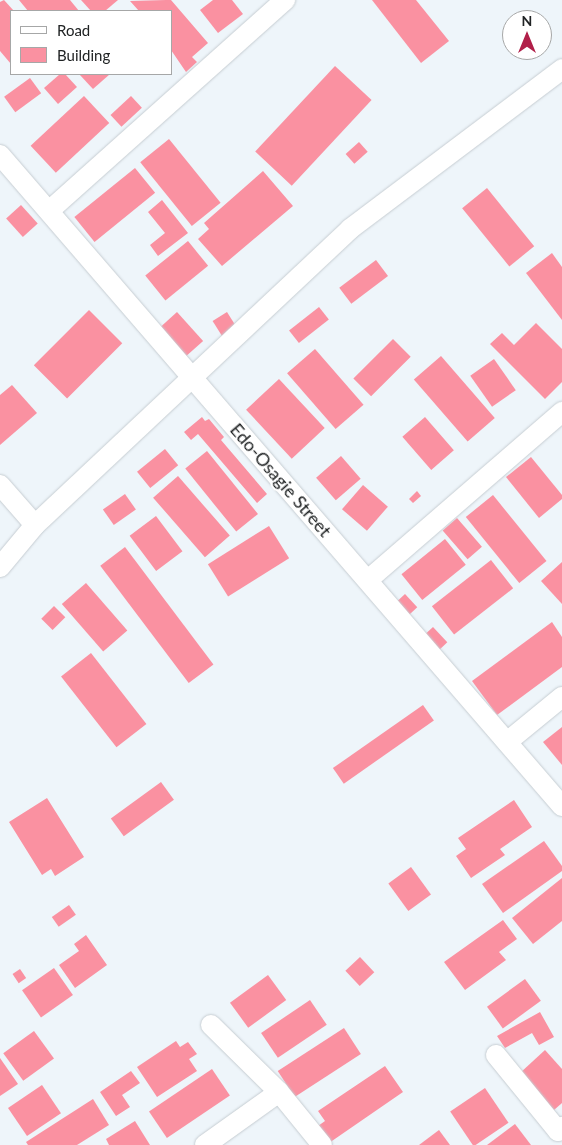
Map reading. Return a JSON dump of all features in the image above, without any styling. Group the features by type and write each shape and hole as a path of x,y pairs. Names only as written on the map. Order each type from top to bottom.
{"street":[{"path":"49,211 284,0"},
{"path":"0,567 35,525 350,228 562,68"},
{"name":"Edo-Osagie Street","path":"0,155 562,806"},
{"path":"368,580 562,412"},
{"path":"0,485 35,525"},
{"path":"507,742 562,697"},
{"path":"211,1024 278,1092 322,1145"},
{"path":"496,1055 561,1131"},
{"path":"205,1145 278,1092"}],"building":[{"path":"4,0 13,10 10,10 10,63 0,51 0,2"},
{"path":"19,0 70,0 78,10 27,10"},
{"path":"81,0 118,0 106,10 90,10"},
{"path":"171,0 208,43 192,57 197,62 186,72 172,51 172,10 138,10 130,1"},
{"path":"213,0 232,0 243,14 218,33 200,10"},
{"path":"372,0 416,0 449,41 421,63"},
{"path":"335,66 372,100 292,186 255,152"},
{"path":"59,75 66,75 77,87 58,104 44,88"},
{"path":"80,75 109,75 93,89"},
{"path":"30,78 41,93 15,112 4,97"},
{"path":"84,96 109,123 56,173 31,146"},
{"path":"131,96 142,108 121,127 111,115"},
{"path":"169,139 221,203 192,226 140,162"},
{"path":"359,142 368,152 354,164 346,154"},
{"path":"135,168 155,193 95,242 74,217"},
{"path":"263,171 293,206 222,266 198,239 209,229 204,223"},
{"path":"487,188 534,246 509,266 462,208"},
{"path":"162,200 188,233 158,256 150,245 165,233 148,212"},
{"path":"21,205 38,224 23,237 6,218"},
{"path":"188,241 208,266 165,300 145,276"},
{"path":"552,253 562,267 562,320 526,273"},
{"path":"376,260 388,276 351,304 339,288"},
{"path":"319,307 329,320 299,343 289,330"},
{"path":"89,310 122,343 67,398 34,365"},
{"path":"177,312 203,341 186,356 160,327"},
{"path":"227,312 237,328 223,337 213,321"},
{"path":"536,323 562,349 562,382 545,399 490,344 502,333 514,345"},
{"path":"393,339 411,357 371,396 353,379"},
{"path":"315,349 364,405 336,429 287,373"},
{"path":"441,356 495,418 468,442 414,380"},
{"path":"494,359 516,390 492,407 470,376"},
{"path":"279,379 325,428 292,459 246,410"},
{"path":"12,385 37,413 0,445 0,395"},
{"path":"202,417 205,421 209,419 224,437 221,440 267,494 257,503 198,434 191,440 184,432"},
{"path":"425,417 454,450 431,470 402,437"},
{"path":"165,449 178,465 150,488 137,472"},
{"path":"207,451 258,514 236,532 185,469"},
{"path":"341,456 361,479 336,500 316,478"},
{"path":"531,457 562,495 562,499 539,518 506,477"},
{"path":"178,476 230,536 205,557 153,498"},
{"path":"363,485 388,507 367,531 342,509"},
{"path":"417,491 421,496 413,503 409,499"},
{"path":"125,494 136,510 114,525 103,509"},
{"path":"493,495 546,561 519,583 466,517"},
{"path":"156,516 182,551 156,571 130,536"},
{"path":"457,518 482,547 468,559 443,530"},
{"path":"269,526 289,558 228,596 208,564"},
{"path":"445,539 466,565 422,600 401,574"},
{"path":"125,547 213,664 189,683 100,566"},
{"path":"491,560 513,588 454,635 432,606"},
{"path":"562,562 562,604 541,581"},
{"path":"86,583 127,631 103,652 62,604"},
{"path":"405,594 417,607 407,617 395,604"},
{"path":"54,606 65,617 53,630 41,619"},
{"path":"552,622 562,637 562,667 497,715 472,681"},
{"path":"433,627 447,642 438,651 423,636"},
{"path":"91,653 146,724 116,747 61,676"},
{"path":"423,705 434,721 344,784 333,768"},
{"path":"562,727 562,765 543,742"},
{"path":"161,782 174,800 124,836 111,818"},
{"path":"47,798 84,857 55,876 51,869 42,875 9,822"},
{"path":"514,800 532,827 500,849 505,855 471,878 456,856 466,849 458,838"},
{"path":"544,841 562,866 562,871 503,913 482,884"},
{"path":"411,867 431,895 408,911 388,883"},
{"path":"562,878 562,921 533,944 512,918"},
{"path":"69,905 76,915 59,927 52,917"},
{"path":"503,920 517,939 499,952 506,960 465,990 444,962"},
{"path":"86,935 107,965 75,988 59,965 79,951 74,944"},
{"path":"360,957 374,972 360,986 345,971"},
{"path":"54,968 73,995 41,1017 22,990"},
{"path":"20,969 26,978 19,983 13,974"},
{"path":"268,975 286,1000 248,1028 230,1003"},
{"path":"525,979 541,1001 503,1028 487,1007"},
{"path":"310,1000 327,1025 278,1058 261,1033"},
{"path":"540,1012 554,1037 539,1045 532,1033 505,1048 497,1036"},
{"path":"344,1028 361,1054 295,1097 278,1071"},
{"path":"34,1031 54,1059 23,1081 3,1053"},
{"path":"176,1041 180,1047 188,1042 197,1054 189,1059 197,1071 157,1097 137,1067"},
{"path":"545,1050 562,1069 562,1103 554,1110 520,1073"},
{"path":"0,1058 18,1084 0,1096"},
{"path":"385,1066 403,1092 329,1143 318,1126 325,1121 318,1111"},
{"path":"212,1069 230,1096 167,1138 149,1111"},
{"path":"131,1071 140,1083 122,1095 130,1107 116,1116 100,1092"},
{"path":"42,1085 61,1113 27,1136 8,1108"},
{"path":"485,1088 508,1123 473,1145 450,1111"},
{"path":"93,1099 109,1125 77,1145 28,1145 26,1142"},
{"path":"135,1121 150,1145 109,1145 106,1139"},
{"path":"515,1124 531,1145 487,1145"},
{"path":"439,1130 450,1145 419,1145"}]}
